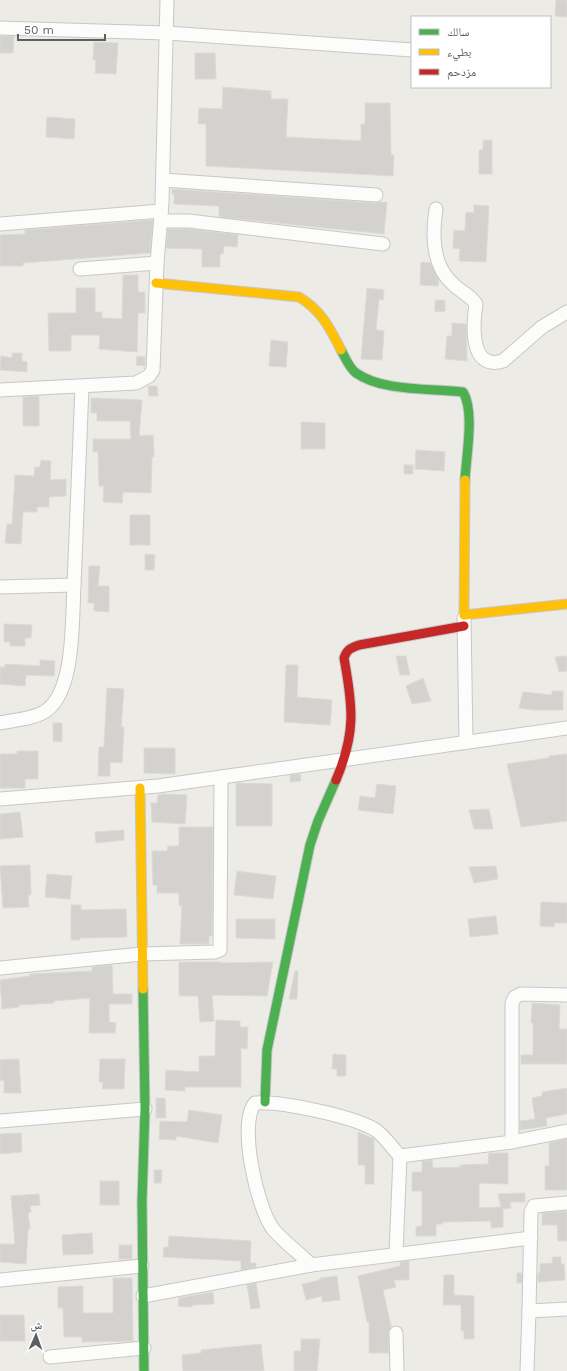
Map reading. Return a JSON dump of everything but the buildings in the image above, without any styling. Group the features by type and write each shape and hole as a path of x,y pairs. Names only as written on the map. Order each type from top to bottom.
{"street":[{"path":"0,390 136,383 148,376 153,370 157,263 163,180 167,0"},
{"path":"0,28 166,33 411,50"},
{"path":"163,180 376,195"},
{"path":"436,209 433,227 437,259 441,272 460,290 470,295 476,304 473,335 477,349 484,360 495,363 503,360 542,327 567,312"},
{"path":"0,224 161,216 189,221 382,244"},
{"path":"80,269 157,263"},
{"path":"156,283 299,297 311,302 321,312 340,350 355,373 369,380 411,387 463,392 468,397 469,418 464,494 466,742"},
{"path":"0,723 30,717 47,710 63,688 69,666 74,585 82,386"},
{"path":"0,588 74,585"},
{"path":"265,1102 267,1050 310,845 318,821 346,759 352,720 351,697 344,658 346,652 350,648 359,645 411,637 464,620 567,604"},
{"path":"0,799 140,788 567,728"},
{"path":"0,968 142,954 215,952 220,950 221,777"},
{"path":"140,788 145,1108 142,1201 144,1371"},
{"path":"512,1142 512,1002 515,997 521,994 567,995"},
{"path":"311,1265 273,1228 263,1209 250,1161 250,1109 255,1103 265,1102 312,1110 359,1123 376,1130 400,1156 396,1253"},
{"path":"0,1121 145,1108"},
{"path":"400,1156 512,1142 567,1131"},
{"path":"527,1371 531,1212 534,1206 567,1202"},
{"path":"143,1296 311,1265 396,1253 531,1238"},
{"path":"0,1280 142,1266"},
{"path":"529,1312 567,1309"},
{"path":"396,1333 397,1371"},
{"path":"50,1357 144,1348"}],"traffic: fast":[{"path":"341,350 354,371 367,379 408,388 463,392 467,400 469,411 465,480"},
{"path":"265,1102 267,1050 310,845 318,821 336,780"},
{"path":"143,989 145,1109 142,1201 144,1371"}],"traffic: slow":[{"path":"156,283 299,297 307,302 324,320 341,350"},
{"path":"465,480 464,615 567,604"},
{"path":"140,788 143,989"}],"traffic: jam":[{"path":"336,780 347,748 350,734 351,706 344,658 348,651 359,645 464,626"}]}
